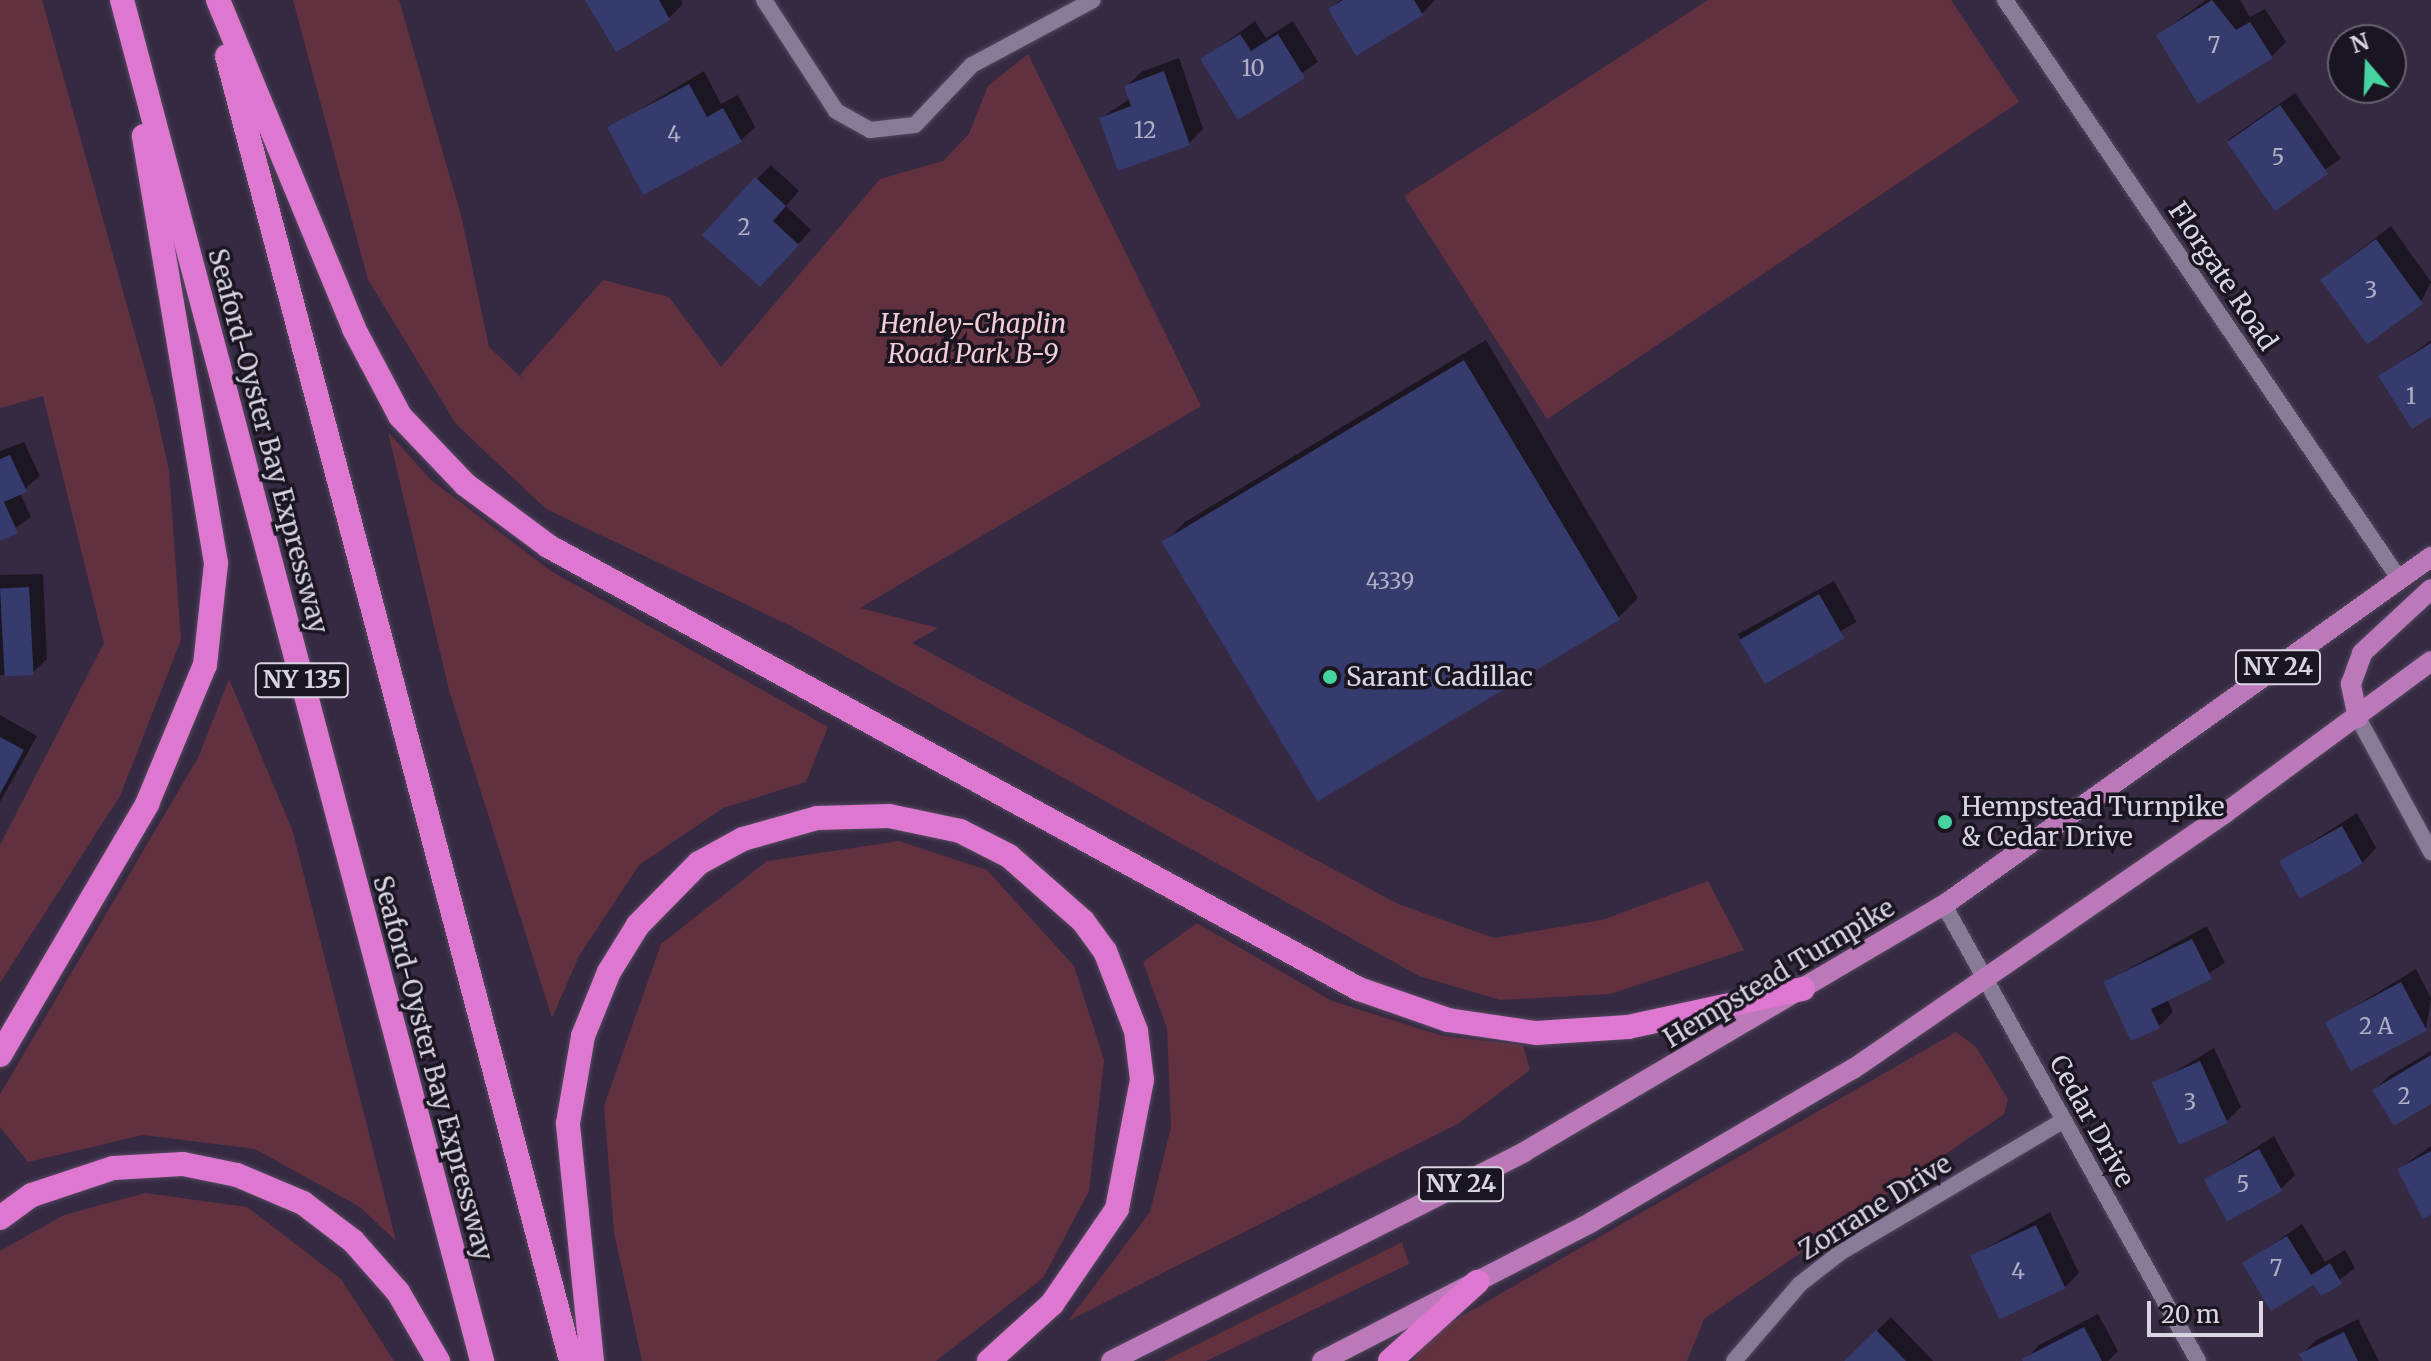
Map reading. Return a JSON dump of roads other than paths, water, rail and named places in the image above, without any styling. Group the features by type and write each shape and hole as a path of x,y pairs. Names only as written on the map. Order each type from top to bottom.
{"highway":[{"path":"0,1055 147,804 205,665 216,563 122,0"},
{"name":"Seaford-Oyster Bay Expressway","path":"122,0 482,1361"},
{"path":"215,0 354,329 400,416 466,485 548,546 1359,989 1448,1020 1536,1033 1628,1027 1803,989"},
{"name":"NY 135","path":"215,0 571,1361"},
{"path":"592,1361 568,1123 583,1036 609,972 638,925 699,863 743,839 817,818 889,816 960,831 1009,856 1062,902 1105,951 1136,1031 1142,1080 1117,1209 1062,1292 989,1361"},
{"path":"0,1218 32,1195 113,1168 183,1164 237,1175 303,1203 353,1241 398,1292 438,1361"},
{"path":"1390,1361 1477,1282"}],"main road":[{"name":"Hempstead Turnpike","path":"1111,1361 1524,1152 1944,905 2431,557"},
{"path":"2358,718 2351,684 2362,653 2431,589"},
{"path":"1322,1361 1477,1282 1728,1146 1987,982 2358,718 2431,661"}],"street":[{"path":"764,0 836,111 870,130 915,125 972,65 1093,0"},
{"path":"2009,5 2028,0"},
{"name":"Florgate Road","path":"2009,5 2400,580"},
{"path":"2358,718 2431,852"},
{"name":"Cedar Drive","path":"1944,905 2198,1361"},
{"name":"Zorrane Drive","path":"1734,1361 1800,1284 1841,1252 2064,1120"}],"place":[{"name":"Sarant Cadillac","path":"1330,677"},
{"name":"Hempstead Turnpike & Cedar Drive","path":"1945,822"}],"park label":[{"name":"Henley-Chaplin Road Park B-9","path":"973,339"}]}
